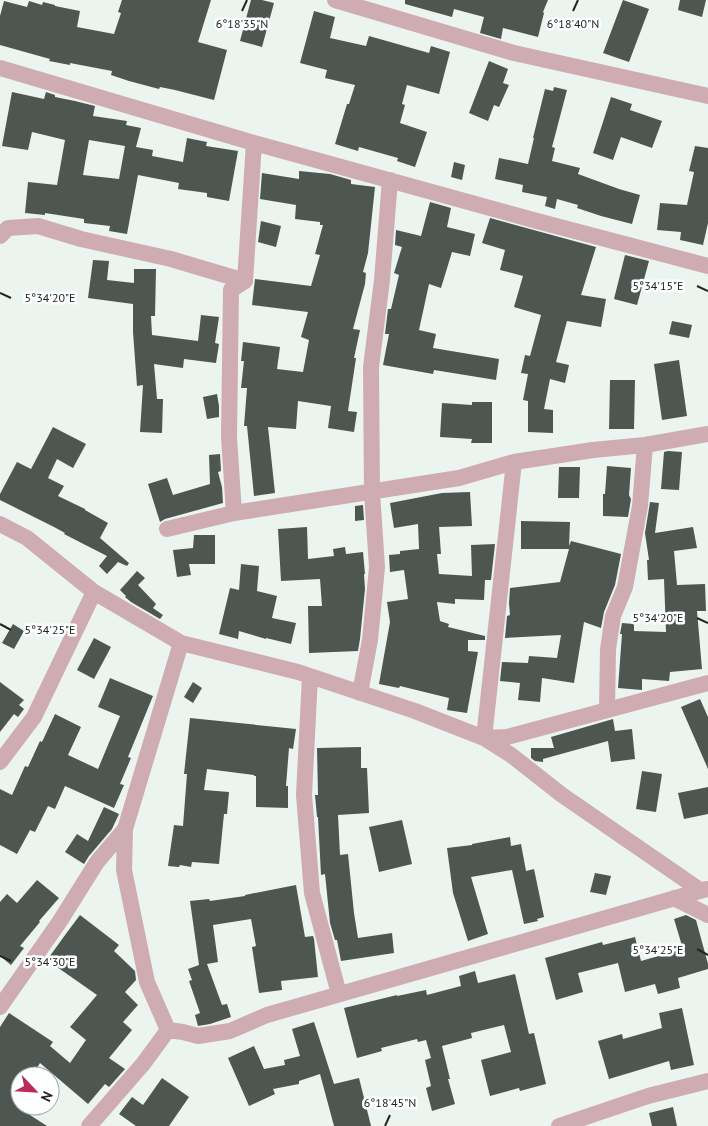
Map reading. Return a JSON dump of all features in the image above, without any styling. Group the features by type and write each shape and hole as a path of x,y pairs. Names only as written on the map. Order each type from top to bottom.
{"street":[{"path":"335,0 514,53 708,96"},
{"path":"0,68 254,143 708,266"},
{"path":"245,281 254,143"},
{"path":"360,693 370,640 377,567 372,492 371,367 382,280 390,180"},
{"path":"0,236 8,228 38,226 80,239 170,259 245,281"},
{"path":"234,513 229,437 231,290 245,281"},
{"path":"167,529 234,513 459,478 514,462 593,450 645,445 708,434"},
{"path":"607,710 608,649 613,616 625,587 640,506 645,445"},
{"path":"484,738 514,462"},
{"path":"0,524 28,538 94,592 180,643 310,676 415,711 484,738 511,755 562,795 704,889"},
{"path":"0,762 34,717 94,592"},
{"path":"168,1030 147,982 124,870 125,829 180,643"},
{"path":"310,676 304,795 312,893 339,994"},
{"path":"484,738 507,737 708,683"},
{"path":"0,1008 60,921 97,862 125,829"},
{"path":"168,1030 198,1036 230,1032 267,1015 704,889"},
{"path":"674,898 708,915"},
{"path":"89,1126 143,1064 168,1030"},
{"path":"559,1126 648,1096 708,1082"}],"building":[{"path":"122,0 211,0 198,42 227,50 214,100 129,81 111,75 112,71 49,61 50,59 0,45 0,16 4,1 27,7 29,1 42,5 43,2 80,11 77,27 114,34 121,13 118,12"},
{"path":"251,0 274,3 262,47 240,41"},
{"path":"405,0 548,0 543,12 538,37 503,28 501,39 480,33 484,17 454,9 452,17 405,4"},
{"path":"623,0 649,9 629,62 603,53"},
{"path":"680,0 706,0 702,17 678,10"},
{"path":"314,11 335,17 330,38 366,46 369,36 429,53 431,46 450,52 439,94 407,85 402,104 405,105 400,123 427,132 415,167 397,161 398,158 359,147 358,151 335,144 355,85 325,78 327,70 300,63"},
{"path":"489,61 508,69 503,83 509,85 499,107 494,105 488,121 469,113"},
{"path":"554,87 567,90 552,147 555,148 552,161 580,168 578,174 640,195 632,224 577,208 578,205 557,199 555,209 545,206 547,197 522,192 523,185 495,179 499,158 528,164 545,89 553,91"},
{"path":"12,92 44,99 46,92 55,95 55,97 95,106 93,116 127,121 126,125 141,128 136,147 153,150 152,156 183,162 187,138 207,142 206,146 238,151 229,201 207,197 207,193 178,189 179,183 138,175 127,234 109,231 110,226 84,223 84,219 45,213 45,215 25,213 28,182 57,185 65,140 32,132 28,150 2,146","holes":["89,140 125,146 119,179 83,175"]},
{"path":"611,97 632,104 630,110 662,121 652,148 621,137 613,160 593,153"},
{"path":"695,146 708,148 708,223 703,245 680,240 681,232 657,230 660,203 687,205 694,172 689,171"},
{"path":"454,162 465,165 462,180 451,177"},
{"path":"299,171 330,174 351,180 351,184 375,187 368,253 363,272 366,273 365,284 353,329 360,330 354,358 356,358 348,411 357,412 354,432 328,428 331,406 298,401 296,429 268,427 275,493 254,496 247,426 244,426 247,388 241,388 244,361 241,361 243,342 280,347 277,369 303,372 309,340 301,337 308,312 252,305 255,279 311,286 320,255 315,254 323,225 320,225 320,222 295,219 296,205 260,199 262,173 299,179"},
{"path":"430,202 451,208 447,227 475,234 470,256 452,252 441,288 429,284 419,330 436,334 433,348 499,359 496,380 434,370 433,374 383,365 389,334 385,334 388,309 391,309 399,275 394,273 402,247 395,245 396,230 421,236"},
{"path":"490,218 596,247 581,295 606,299 601,327 567,321 556,362 569,365 565,383 550,379 544,409 553,410 553,433 528,432 528,401 523,400 528,374 521,373 525,355 530,356 541,315 514,307 523,276 500,270 505,250 482,243"},
{"path":"261,221 281,226 276,247 258,242"},
{"path":"625,255 649,261 637,305 614,299"},
{"path":"93,260 109,261 107,280 134,283 134,269 156,269 155,316 151,316 152,335 198,341 201,315 219,317 215,343 219,344 216,363 184,359 183,368 154,364 157,399 163,399 162,433 140,432 143,385 137,386 133,304 88,298"},
{"path":"672,321 692,325 689,338 669,334"},
{"path":"679,360 687,416 662,420 654,364"},
{"path":"610,380 635,380 634,429 609,429"},
{"path":"217,394 219,417 207,419 203,397"},
{"path":"472,402 492,402 492,443 471,443 472,439 440,437 442,403 472,405"},
{"path":"53,427 86,444 73,468 57,459 48,478 64,486 58,496 108,523 100,538 129,563 127,566 118,562 107,574 99,566 107,556 0,500 0,494 17,462 31,469"},
{"path":"664,452 682,452 679,490 661,489"},
{"path":"220,454 221,471 218,472 222,487 223,503 160,522 148,484 167,478 173,495 210,484 209,455"},
{"path":"607,466 631,468 629,495 631,499 628,517 603,516 603,494 605,494"},
{"path":"559,467 580,467 579,498 558,498"},
{"path":"470,492 472,526 439,527 441,554 437,554 439,574 472,576 471,545 495,544 491,580 485,580 484,600 455,599 455,604 437,602 440,621 449,624 448,627 485,636 485,640 468,640 468,651 478,652 467,713 447,710 449,698 400,686 399,688 379,684 390,622 387,602 408,599 404,570 390,572 389,555 400,554 400,551 419,549 418,524 394,528 390,503 442,493"},
{"path":"650,502 659,503 655,533 693,527 697,548 674,551 677,585 705,584 706,611 697,611 702,669 670,672 669,681 642,679 642,690 618,688 622,623 634,624 634,631 666,632 664,579 648,580 647,560 649,560 645,533"},
{"path":"363,505 364,520 355,521 355,506"},
{"path":"521,521 570,522 569,546 571,541 621,554 615,585 604,612 601,628 584,622 574,683 542,678 540,702 518,700 520,683 500,681 502,662 528,663 529,656 557,658 561,635 505,638 507,616 510,615 510,588 560,582 569,549 521,549"},
{"path":"307,527 308,559 334,556 333,549 345,547 346,554 363,552 365,589 358,651 309,653 308,606 322,606 320,579 281,581 278,529"},
{"path":"194,535 215,535 215,564 189,564 191,575 177,577 173,550 193,548"},
{"path":"241,564 259,566 257,591 277,596 272,618 296,623 291,644 239,631 238,639 219,634 230,588 239,590"},
{"path":"137,571 145,578 138,585 156,604 153,608 163,615 160,619 131,602 120,590"},
{"path":"13,624 24,631 14,649 2,643"},
{"path":"94,638 111,647 94,679 77,670"},
{"path":"110,678 153,696 128,757 131,758 120,784 124,785 114,808 65,786 55,809 48,806 35,832 30,830 17,854 0,845 0,789 12,795 25,766 28,767 55,714 81,727 68,755 98,769 120,716 98,707"},
{"path":"0,682 24,700 19,705 24,709 18,717 14,714 0,732"},
{"path":"193,682 202,688 193,703 184,697"},
{"path":"700,699 708,717 708,769 681,707"},
{"path":"190,718 296,729 293,749 289,748 286,786 288,786 288,808 256,807 256,776 254,775 207,769 204,790 229,792 227,814 224,814 219,864 192,862 191,867 180,865 179,867 168,866 174,825 183,826 187,774 184,774"},
{"path":"613,719 615,731 632,729 635,759 611,762 608,741 543,759 543,762 535,761 531,758 531,748 554,748 551,737"},
{"path":"361,747 361,768 367,768 369,813 338,815 340,855 348,854 358,938 392,933 394,953 341,961 337,940 335,940 330,923 325,874 321,875 315,795 318,795 317,748"},
{"path":"642,771 662,774 656,812 636,809"},
{"path":"708,787 708,814 684,819 678,793"},
{"path":"104,807 119,814 112,829 84,864 65,852 77,834 88,841"},
{"path":"402,820 412,864 379,872 369,827"},
{"path":"510,837 511,846 521,844 526,871 534,869 544,917 537,919 538,921 524,924 512,870 471,877 488,934 468,941 453,893 447,848"},
{"path":"595,873 611,876 606,895 590,892"},
{"path":"37,880 59,898 20,946 24,948 11,965 0,956 0,902 7,894 17,903"},
{"path":"296,885 305,937 313,936 314,939 318,977 281,981 282,990 259,993 252,947 256,946 251,919 213,925 218,962 207,964 222,1005 227,1004 231,1017 198,1026 195,1015 200,1013 189,981 192,980 188,969 199,965 190,901 209,899 210,901 245,896"},
{"path":"80,915 119,945 114,951 135,971 136,980 125,992 138,1005 123,1022 132,1030 109,1058 125,1069 109,1087 105,1084 88,1104 60,1080 60,1066 44,1066 40,1063 38,1066 10,1066 10,1116 32,1116 47,1126 0,1126 0,1027 9,1013 53,1042 50,1046 70,1063 86,1040 70,1027 97,995 47,960"},
{"path":"686,915 696,920 708,969 678,978 680,988 658,994 655,984 625,992 618,963 578,973 583,992 556,1000 545,958 602,942 603,945 635,937 641,961 683,949 674,919"},
{"path":"475,971 478,983 515,974 529,1034 534,1033 546,1084 520,1091 519,1088 490,1096 481,1060 511,1052 504,1025 471,1033 472,1038 442,1046 455,1104 432,1111 426,1088 431,1086 425,1060 431,1058 426,1040 418,1042 417,1039 381,1048 382,1051 357,1058 344,1008 397,995 426,990 427,995 461,986 459,976"},
{"path":"682,1008 694,1065 671,1070 669,1061 609,1079 598,1041 622,1034 623,1039 662,1028 659,1013"},
{"path":"314,1022 334,1084 359,1078 371,1126 334,1126 320,1074 299,1081 299,1084 273,1089 275,1094 249,1106 228,1058 254,1046 264,1069 285,1065 284,1060 300,1056 292,1029"},
{"path":"162,1078 189,1097 169,1126 136,1126 119,1114 132,1097 143,1105"},
{"path":"673,1107 677,1126 652,1126 649,1113"}]}
